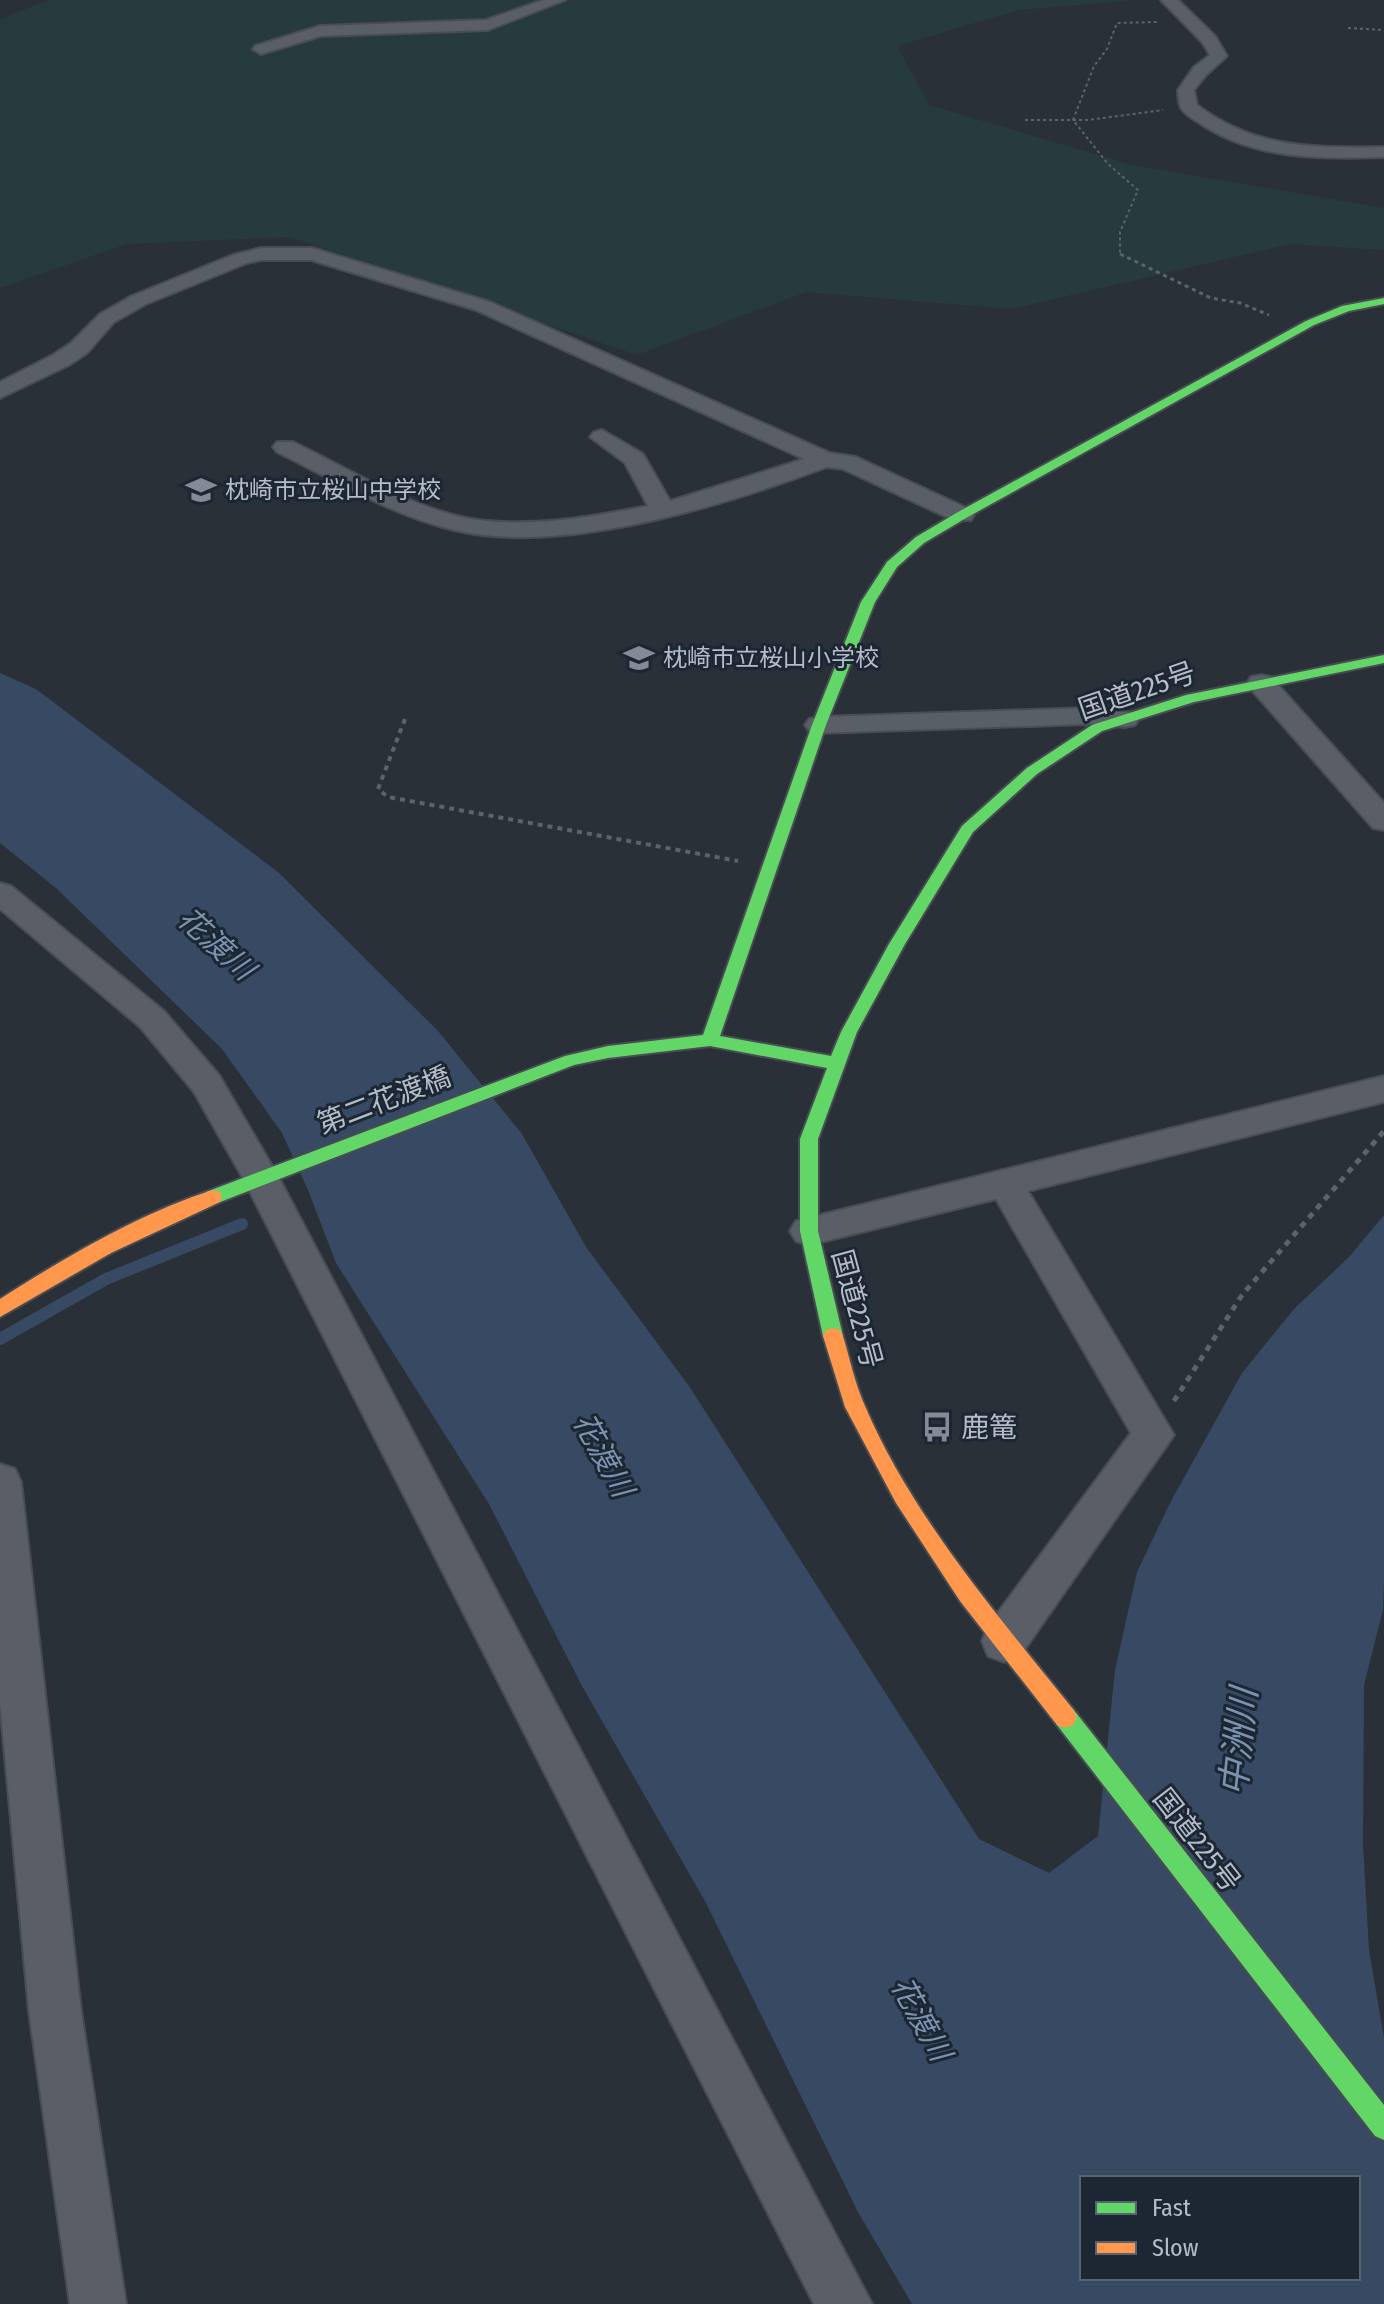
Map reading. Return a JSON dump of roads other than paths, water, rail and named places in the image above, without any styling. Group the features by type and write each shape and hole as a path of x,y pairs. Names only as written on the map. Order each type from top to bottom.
{"main road":[{"path":"710,1040 819,725 868,602 892,565 920,540 962,515 1301,328 1346,308 1384,301"},
{"name":"国道225号","path":"1384,659 1191,698 1097,728 1032,771 967,829 897,944 835,1063 809,1139 809,1231 832,1334 855,1407 903,1497 1004,1641 1089,1745 1384,2127"},
{"name":"第二花渡橋","path":"0,1309 62,1268 126,1234 528,1074 608,1052 710,1040 835,1063"}],"street":[{"path":"261,49 320,31 488,25 557,0"},
{"path":"1169,0 1209,39 1219,56 1200,71 1186,90 1189,107 1206,120 1247,141 1346,153 1384,152"},
{"path":"0,391 61,360 79,348 107,318 139,300 240,259 261,254 312,254 483,306 825,460 848,462 962,515"},
{"path":"602,437 635,459 663,511"},
{"path":"285,447 396,500 456,523 494,528 586,524 663,511 719,498 825,460"},
{"path":"1261,683 1384,821"},
{"path":"819,725 1089,716 1125,719"},
{"path":"0,893 152,1019 207,1084 266,1176 844,2304"},
{"path":"809,1231 1384,1089"},
{"path":"1004,1641 1153,1435 1005,1183"},
{"path":"0,1482 55,2011 98,2304"}],"water":[{"path":"0,673 36,689 279,873 438,1031 522,1134 586,1247 689,1386 979,1839 1049,1873 1098,1836 1115,1670 1137,1572 1170,1503 1242,1373 1294,1309 1349,1257 1384,1215 1384,1583 1383,1610 1364,1685 1363,1843 1369,1950 1384,2038 1384,2304 912,2304 858,2212 706,1903 582,1686 489,1504 336,1263 282,1133 222,1049 56,888 0,843"}],"waterway":[{"path":"0,1339 106,1279 242,1224"}],"place":[{"name":"枕崎市立桜山中学校","path":"201,490"},
{"name":"枕崎市立桜山小学校","path":"639,658"},
{"name":"鹿篭","path":"937,1427"}],"water label":[{"name":"花渡川","path":"216,944"},
{"name":"花渡川","path":"603,1455"},
{"name":"中洲川","path":"1239,1742"},
{"name":"花渡川","path":"921,2019"}]}
